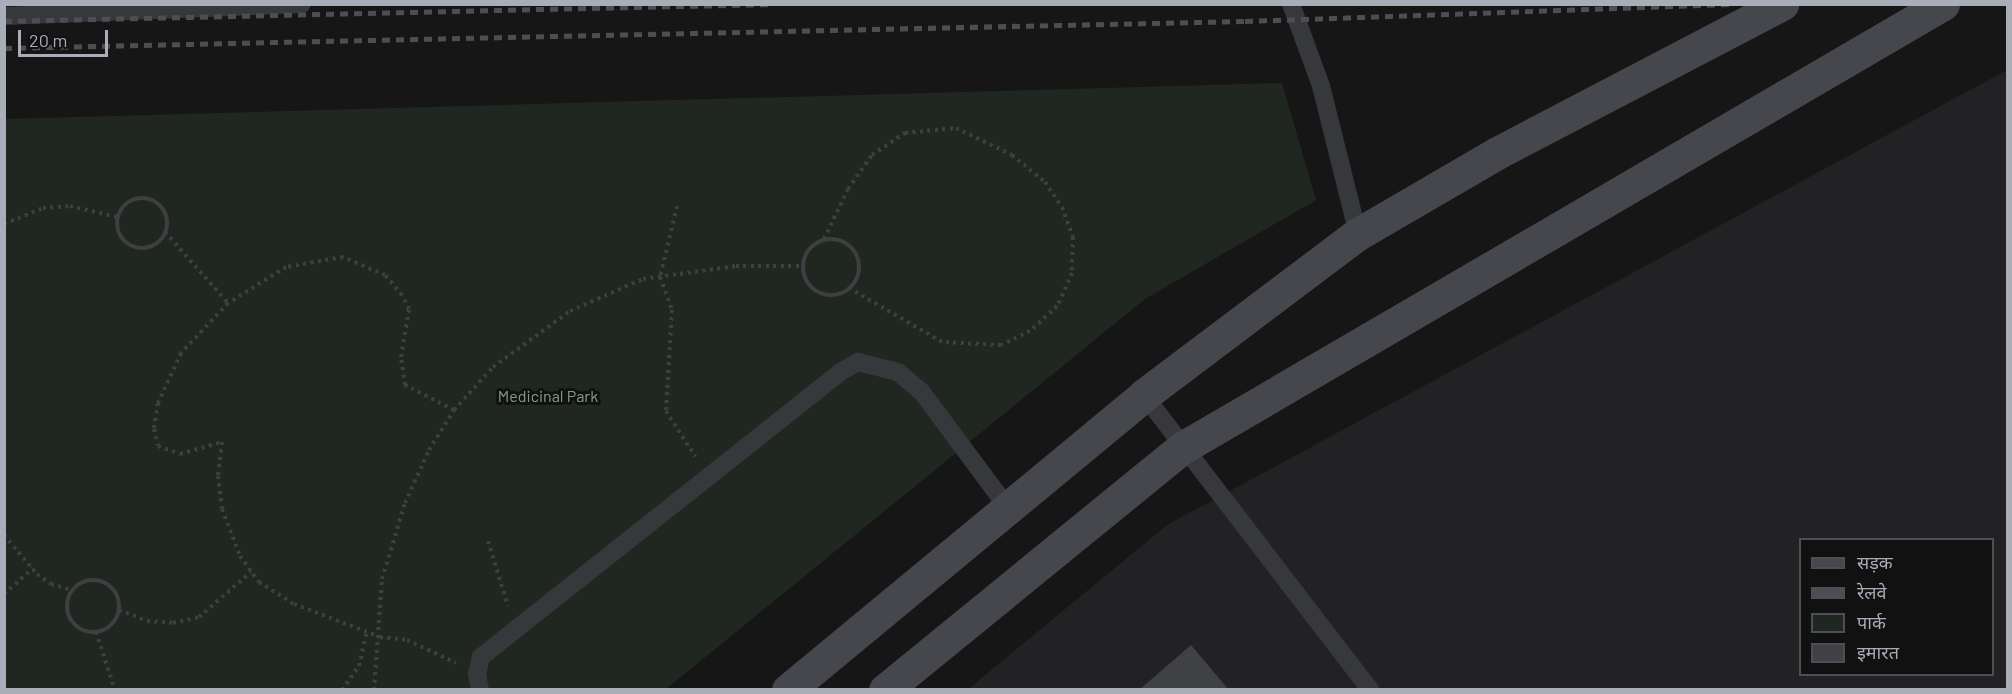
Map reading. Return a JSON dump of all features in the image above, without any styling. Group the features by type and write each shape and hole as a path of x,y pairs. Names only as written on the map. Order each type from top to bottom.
{"street":[{"path":"788,690 1144,395 1358,234 1497,153 1782,4"},
{"path":"885,690 1182,448 1943,4"}],"lane":[{"path":"4,16 302,4"},
{"path":"1291,4 1321,86 1358,234"},
{"path":"478,682 481,657 840,372 858,362 876,364 898,372 921,391 1008,508"},
{"path":"1144,395 1182,448 1370,690"}],"path":[{"path":"824,239 843,240 856,254 859,273 849,288 832,295 815,290 803,266 809,249 824,239 848,189 872,155 905,133 956,128 1012,155 1045,182 1062,207 1073,237 1072,273 1057,306 1030,331 1001,345 942,342 849,288"},
{"path":"149,198 166,216 165,232 154,244 138,248 118,233 117,217 126,203 149,198"},
{"path":"4,224 43,208 70,206 117,217"},
{"path":"677,206 660,277 672,310 666,411 708,476"},
{"path":"165,232 228,303"},
{"path":"454,410 405,385 401,357 409,309 385,275 367,264 343,257 286,267 228,303 180,353 158,403 154,429 158,446 180,454 222,442 218,476 222,509 240,556 251,572 294,604 380,637 435,650 478,682"},
{"path":"374,690 380,637 382,579 405,503 429,450 454,410 493,367 534,334 606,292 660,277 736,266 803,266"},
{"path":"4,535 33,568 51,584 72,590"},
{"path":"488,541 515,629"},
{"path":"4,594 33,568"},
{"path":"119,610 147,621 173,623 198,617 251,572"},
{"path":"86,580 103,581 116,592 119,610 111,625 96,632 79,628 69,615 72,590 86,580"},
{"path":"96,632 115,690"},
{"path":"342,690 359,666 367,632"}],"shaded area":[{"path":"2007,70 2007,689 967,690 1167,525"}],"green space":[{"name":"Medicinal Park","path":"1282,83 1316,200 1145,299 666,689 5,689 4,119"}],"building":[{"path":"1191,645 1229,690 1139,690"}],"railway":[{"path":"4,21 772,4"},
{"path":"4,48 1245,21 1730,4"}]}
